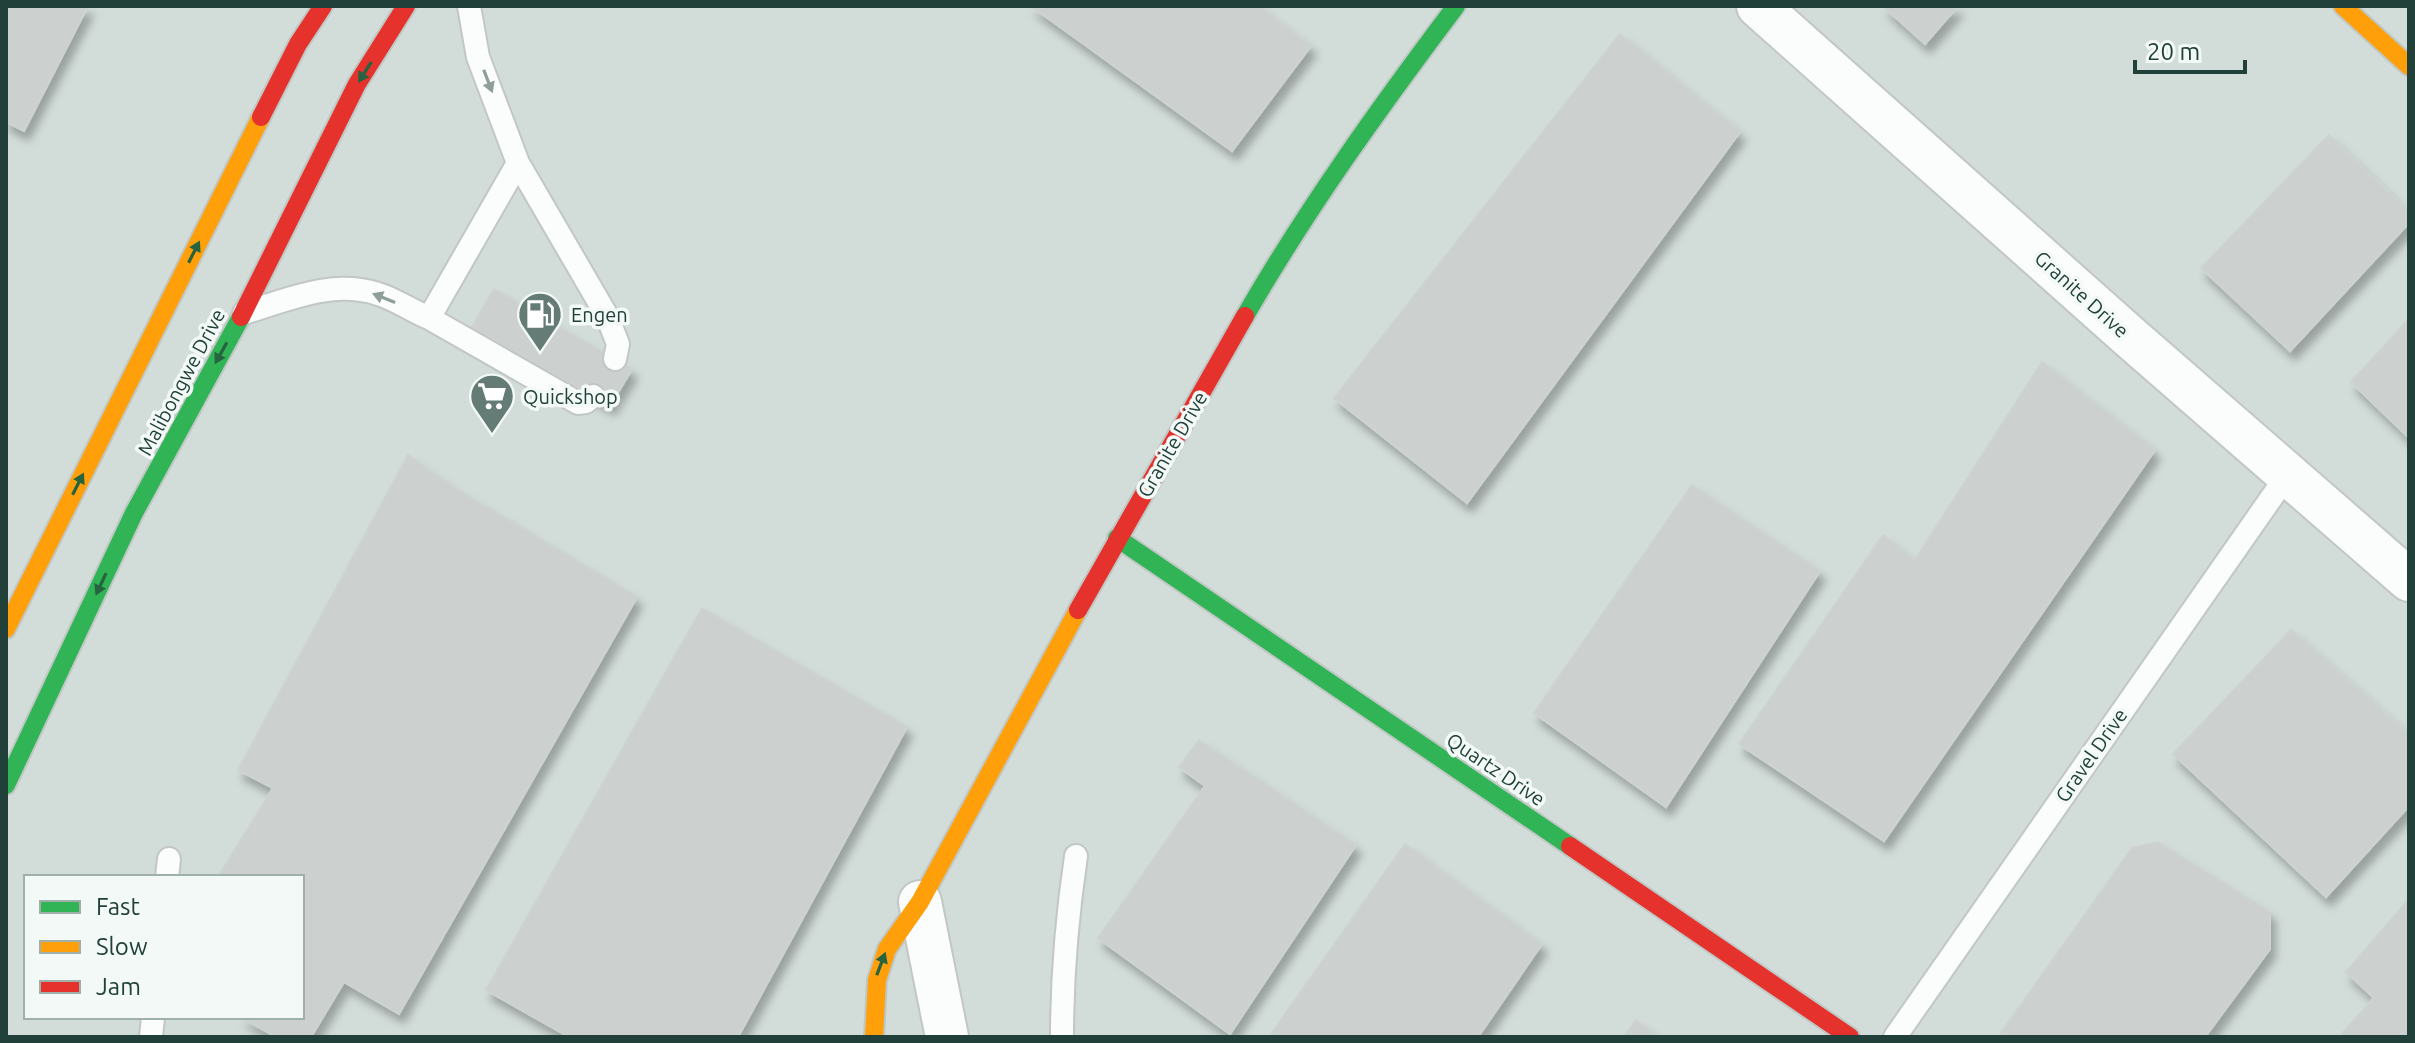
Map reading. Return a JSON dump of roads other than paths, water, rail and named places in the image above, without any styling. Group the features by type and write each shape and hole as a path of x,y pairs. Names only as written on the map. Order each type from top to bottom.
{"street":[{"path":"6,629 298,44 323,6"},
{"name":"Malibongwe Drive","path":"6,785 134,513 243,313 357,84 406,6"},
{"name":"Granite Drive","path":"874,1037 877,970 900,924 920,902 1117,538 1290,238 1384,102 1456,6"},
{"name":"Granite Drive","path":"1758,6 2409,580"},
{"path":"2343,6 2409,66"},
{"name":"Quartz Drive","path":"1117,538 1850,1037"},
{"path":"920,902 947,1037"}],"lane":[{"path":"469,6 478,57 518,163 607,316 618,344 615,359"},
{"path":"429,318 518,163"},
{"path":"243,313 316,290 339,289 377,294 429,318 578,403 586,402 593,396"},
{"name":"Gravel Drive","path":"1895,1037 2288,474"},
{"path":"1062,1037 1062,988 1076,856"}],"place":[{"name":"Engen","path":"540,353"},
{"name":"Quickshop","path":"492,435"}]}
